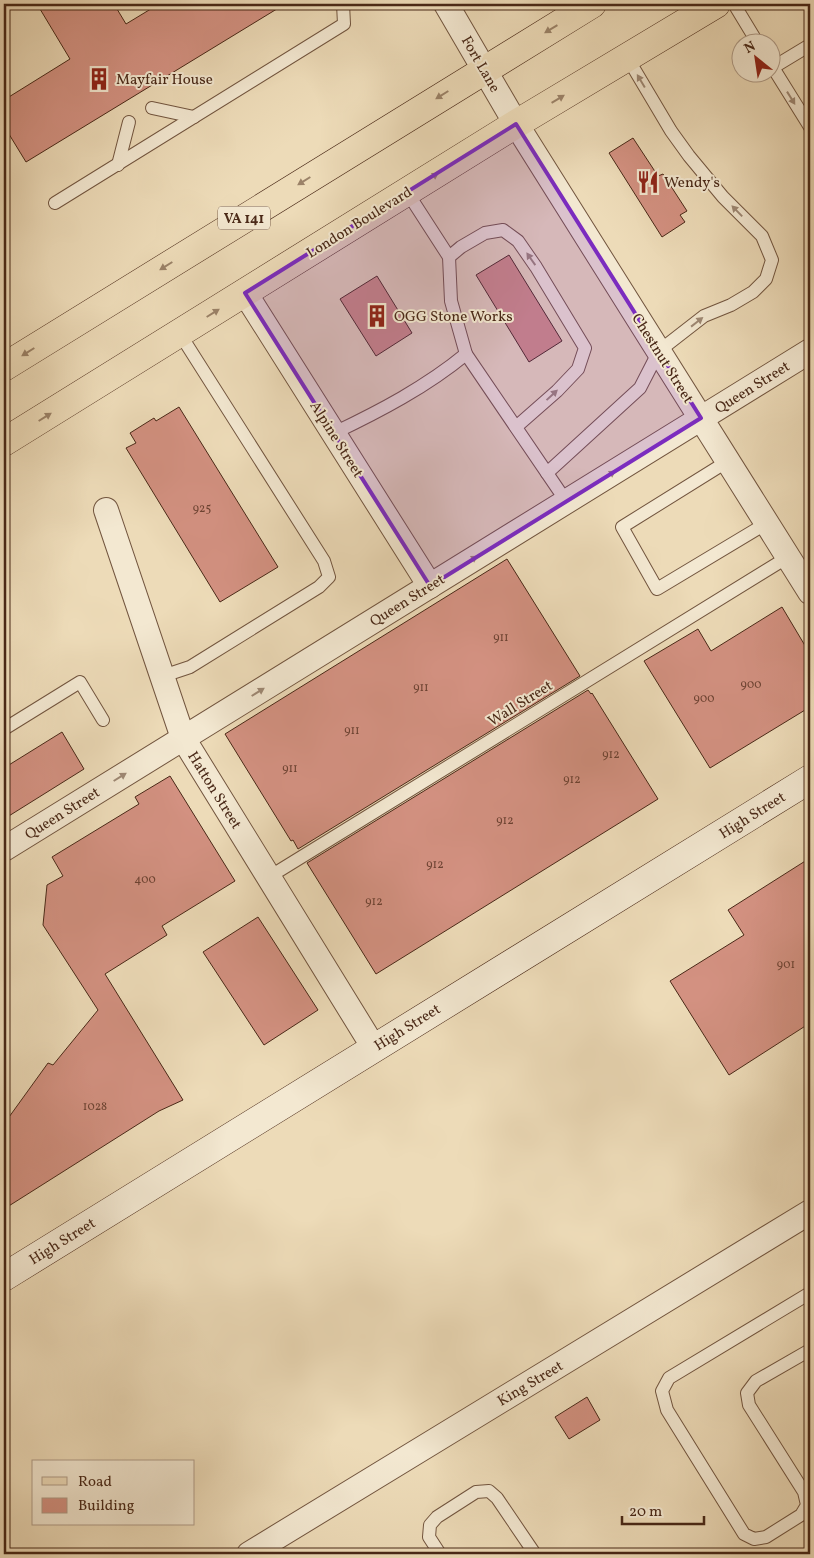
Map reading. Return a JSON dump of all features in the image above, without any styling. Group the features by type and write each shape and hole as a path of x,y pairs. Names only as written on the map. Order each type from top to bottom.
{"main road":[{"name":"VA 141","path":"4,367 592,4"},
{"name":"London Boulevard","path":"4,442 516,124 716,4"},
{"name":"High Street","path":"4,1277 810,779"}],"street":[{"name":"Fort Lane","path":"446,4 516,124"},
{"name":"Chestnut Street","path":"516,124 810,592"},
{"name":"Alpine Street","path":"245,292 430,586"},
{"name":"Queen Street","path":"4,849 810,350"},
{"name":"Hatton Street","path":"106,510 183,738 374,1048"},
{"name":"King Street","path":"249,1554 810,1212"}],"lane":[{"path":"56,203 344,24 343,4"},
{"path":"734,4 752,32"},
{"path":"782,61 810,45"},
{"path":"547,472 640,388 659,351 704,316 731,305 753,292 766,278 772,260 762,236 723,197 671,131 627,57"},
{"path":"781,82 810,128"},
{"path":"152,108 194,117"},
{"path":"118,164 129,122"},
{"path":"408,192 448,257 451,301 466,354 566,501"},
{"path":"448,257 485,233 503,230 518,241 585,348 578,369 557,391 516,427"},
{"path":"163,676 190,667 320,587 329,577 324,561 180,334"},
{"path":"334,433 379,412 448,369 466,354"},
{"path":"728,461 622,527 657,589 767,523"},
{"name":"Wall Street","path":"269,878 788,557"},
{"path":"4,729 80,682 104,720"},
{"path":"810,1293 669,1378 662,1391 667,1410 744,1534 754,1539 766,1537 802,1515 807,1504 804,1492 749,1406 747,1393 756,1382 810,1350"},
{"path":"440,1554 429,1537 430,1525 437,1517 476,1492 489,1491 498,1498 535,1554"}],"highlighted area":[{"path":"516,124 701,418 430,586 245,293"}],"building":[{"name":"Mayfair House","path":"37,4 114,4 126,24 159,4 285,4 26,162 4,126 4,100 70,59"},
{"name":"Wendy's","path":"633,138 658,176 663,174 687,211 680,215 685,222 662,237 609,153"},
{"path":"509,255 562,341 529,362 476,275"},
{"name":"OGG Stone Works","path":"377,276 412,333 376,356 340,299"},
{"path":"179,407 278,567 220,602 126,448 136,443 130,433 154,418 156,421"},
{"path":"507,559 580,676 298,849 293,840 291,841 225,734"},
{"path":"782,607 810,654 810,707 710,768 644,661 698,629 711,651"},
{"path":"588,690 592,693 658,799 376,974 307,863"},
{"path":"62,732 84,769 4,819 4,768"},
{"path":"170,776 235,881 162,926 167,935 105,974 183,1100 159,1111 4,1209 4,1124 48,1063 53,1065 98,1010 43,925 47,885 63,876 52,857 139,804 135,797"},
{"path":"810,858 810,1023 729,1075 670,981 744,935 728,910"},
{"path":"258,917 318,1010 264,1045 203,952"},
{"path":"587,1397 600,1420 569,1439 555,1417"}],"place":[{"name":"Mayfair House","path":"99,79"},
{"name":"Wendy's","path":"648,182"},
{"name":"OGG Stone Works","path":"377,316"}]}
